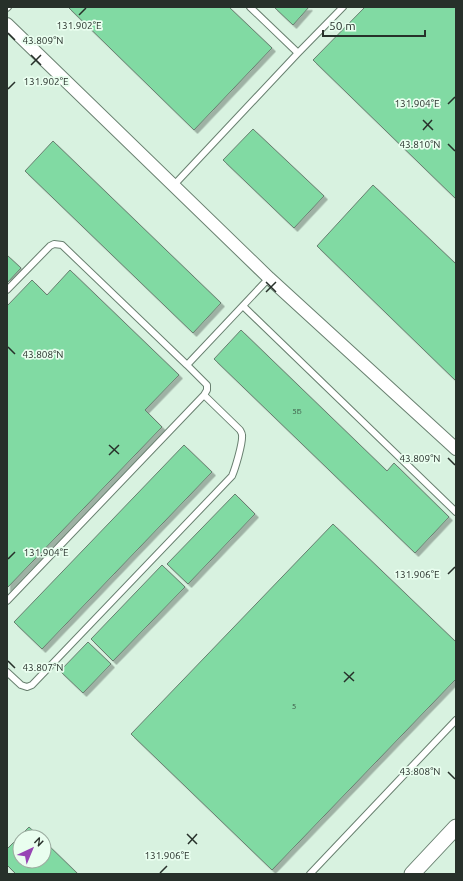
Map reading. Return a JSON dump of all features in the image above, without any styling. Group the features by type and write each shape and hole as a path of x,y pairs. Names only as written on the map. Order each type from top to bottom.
{"street":[{"path":"7,24 269,278 456,449"},
{"path":"412,874 456,827"}],"lane":[{"path":"250,7 298,53"},
{"path":"174,185 343,7"},
{"path":"7,290 50,246 54,244 62,245 207,385 207,390 204,395 7,601"},
{"path":"187,365 269,278"},
{"path":"242,306 456,512"},
{"path":"7,672 26,688 32,685 232,476 242,440 242,434 240,430 204,395"},
{"path":"310,874 456,720"}],"building":[{"path":"68,7 229,7 272,48 194,130"},
{"path":"274,7 309,7 293,25"},
{"path":"365,7 456,7 456,199 313,60"},
{"path":"253,129 324,196 294,228 223,160"},
{"path":"53,141 221,303 193,333 25,171"},
{"path":"373,185 456,264 456,381 317,246"},
{"path":"7,255 21,268 7,283"},
{"path":"70,270 179,375 145,410 162,427 7,588 7,306 32,280 47,295"},
{"path":"241,330 387,471 394,463 449,517 415,553 214,359"},
{"path":"184,445 212,472 42,649 14,622"},
{"path":"235,494 255,514 188,584 167,564"},
{"path":"333,524 456,642 456,679 272,870 131,734"},
{"path":"162,565 185,587 113,661 91,639"},
{"path":"88,642 111,664 83,693 60,671"},
{"path":"12,844 12,869 52,869 52,849 78,874 16,874 7,865 7,849"}]}
